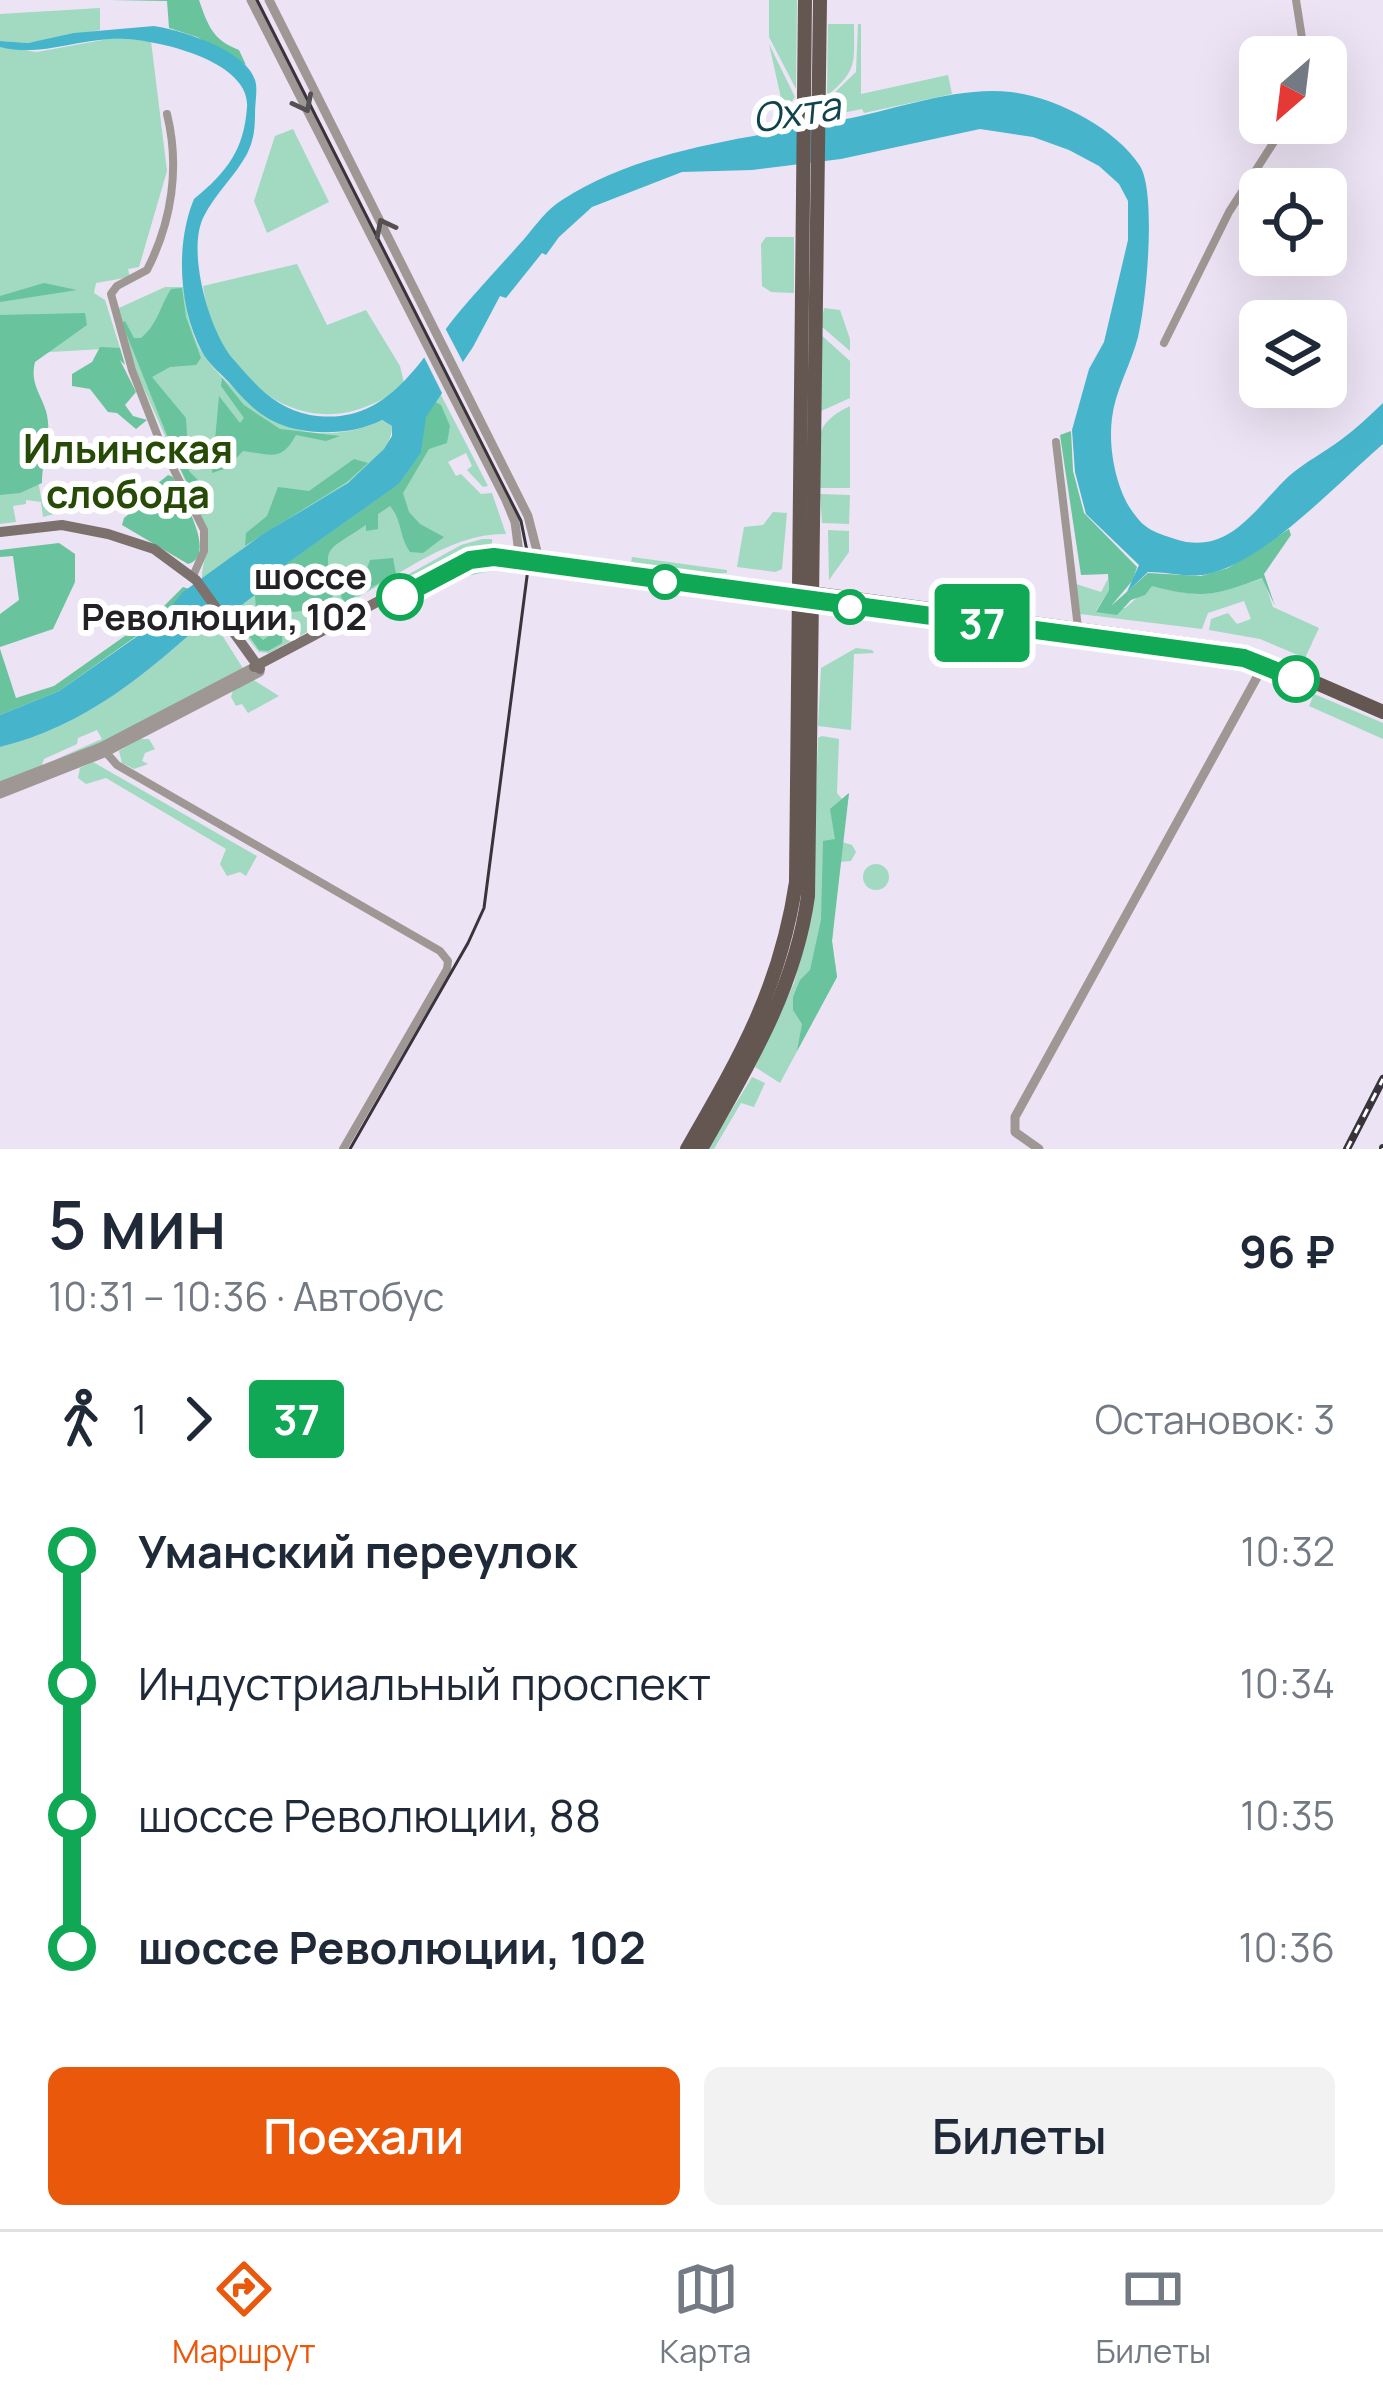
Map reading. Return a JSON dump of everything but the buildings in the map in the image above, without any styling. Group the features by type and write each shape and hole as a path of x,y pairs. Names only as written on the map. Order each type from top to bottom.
{"main road":[{"path":"687,1149 756,1026 787,937 797,862 811,179 806,0"},
{"path":"811,122 820,0"},
{"path":"0,532 62,525 108,534 144,548 194,580 258,668 467,554 528,556 806,597 1230,649 1383,715"},
{"path":"701,1149 775,1014 805,919 811,838 806,597"}],"street":[{"path":"251,0 451,389 528,556"},
{"path":"269,0 533,528 528,556"},
{"path":"1296,0 1302,36"},
{"path":"167,114 175,179 168,216 147,270 112,289 111,301 160,442 204,530 205,551 194,580"},
{"path":"1163,343 1229,212 1273,144"},
{"path":"1056,442 1078,633"},
{"path":"1039,1149 1015,1132 1016,1117 1266,662"},
{"path":"0,790 103,750 258,668"},
{"path":"103,750 117,765 446,957 447,969 343,1149"}],"green space":[{"path":"111,0 199,0 213,31 239,50 246,65 197,37 169,28 167,1"},
{"path":"769,0 797,0 796,89 769,37"},
{"path":"100,8 100,30 28,43 0,41 0,14"},
{"path":"828,24 854,24 854,48 849,72 827,96"},
{"path":"858,24 861,94 948,75 952,94 827,116 827,100 856,72"},
{"path":"113,38 151,41 167,171 139,267 128,269 130,277 96,283 94,293 105,300 120,348 16,354 41,497 54,514 43,517 41,502 26,500 26,504 13,506 16,522 0,524 0,47 37,52"},
{"path":"769,44 795,97 787,108 783,107"},
{"path":"293,129 329,202 267,233 254,201 275,136"},
{"path":"766,237 794,237 794,293 771,292 762,286 761,244"},
{"path":"297,264 327,325 366,310 400,366 404,383 395,391 365,407 335,414 307,412 281,403 237,366 221,342 203,286"},
{"path":"44,283 77,290 0,302 0,296"},
{"path":"165,287 183,287 193,333 213,367 275,419 320,433 352,430 381,420 392,426 378,458 362,472 271,527 202,580 206,527 140,380 117,316 119,308"},
{"path":"182,288 186,317 201,358 196,365 170,367 152,377 186,418 189,471 200,482 199,488 190,488 180,468 122,323 134,338 141,338 171,289"},
{"path":"824,308 840,310 850,351 821,326"},
{"path":"85,313 87,325 35,362 35,382 48,421 42,483 0,495 0,315"},
{"path":"820,334 850,361 850,398 819,412"},
{"path":"100,347 120,348 125,365 120,360 136,392 125,405 133,416 147,420 136,429 117,413 108,412 90,389 72,386 72,374 92,362"},
{"path":"222,378 244,405 280,429 340,436 326,441 296,435 280,453 243,451 227,468 212,473 219,396 240,423 244,418 221,386"},
{"path":"440,393 488,486 483,487 467,470 472,466 466,453 448,462 456,476 461,474 481,494 492,493 506,534 445,548 351,601 347,610 269,653 259,652 225,609 239,606 425,417"},
{"path":"434,401 441,405 450,426 447,443 429,449 403,493 409,512 420,524 444,537 423,553 410,552 390,506 378,514 378,529 366,531 366,525 329,553 333,598 296,612 256,608 255,595 285,565 399,484 421,453 425,417"},
{"path":"850,406 850,488 820,488 822,430"},
{"path":"1071,431 1073,471 1084,513 1137,567 1133,580 1111,606 1148,573 1201,576 1228,568 1289,529 1291,535 1264,574 1275,606 1262,578 1208,594 1152,586 1117,615 1096,612 1109,590 1108,574 1081,575 1060,435"},
{"path":"354,459 368,463 347,482 245,546 246,533 267,516 278,487 309,491"},
{"path":"168,475 173,477 199,538 200,550 188,564 122,525 136,508 135,502"},
{"path":"820,494 850,495 849,524 822,523"},
{"path":"773,512 787,513 782,569 737,567 744,527 763,525"},
{"path":"828,530 849,531 849,552 829,580"},
{"path":"492,539 492,547 465,551 387,592 384,588 461,545"},
{"path":"59,543 75,554 75,582 53,629 0,647 0,614 19,600 13,556 0,557 0,550"},
{"path":"632,557 727,573 693,574 639,566 631,563"},
{"path":"393,558 396,574 345,602 343,577 367,569 370,560"},
{"path":"491,562 491,571 458,578 418,598 411,595 472,564"},
{"path":"545,568 644,581 648,587 544,576"},
{"path":"1263,578 1273,607 1319,628 1305,658 1260,639 1209,630 1211,619 1228,613 1237,624 1251,619 1244,601 1208,613 1202,629 1080,614 1076,584 1101,592 1108,579 1109,590 1096,611 1125,608 1152,585 1208,594"},
{"path":"183,587 189,589 159,620 59,691 0,715 0,649 16,698 54,686 156,614"},
{"path":"210,616 244,670 104,742 54,760 102,739 97,730 78,738 77,744 44,759 41,767 0,783 0,747 87,712 163,658"},
{"path":"915,618 985,627 986,638 913,627"},
{"path":"283,620 282,643 268,651 259,650 245,630 251,629 263,640 273,633 274,621"},
{"path":"1101,642 1184,653 1183,662 1099,651"},
{"path":"856,648 874,653 854,654 851,730 818,726 821,668"},
{"path":"252,679 279,696 248,713 231,697 233,690"},
{"path":"1314,694 1383,723 1383,739 1309,706"},
{"path":"818,738 839,739 837,793 842,799 849,793 842,842 856,852 851,861 839,862 832,941 837,977 780,1083 755,1067 794,983 812,915"},
{"path":"149,739 155,749 145,753 142,761 148,764 134,769 122,763 119,751"},
{"path":"93,762 257,856 246,876 240,872 227,876 220,864 226,849 106,778 86,784 78,778 80,768"},
{"path":"849,793 832,941 837,977 797,1051 802,1024 793,1010 793,997 810,970 821,920 823,841 835,839 830,809"},
{"path":"876,864 889,877 876,890 863,877"},
{"path":"752,1077 765,1083 754,1107 741,1103 714,1149 708,1149"}],"water":[{"path":"154,26 226,51 255,80 251,144 204,216 199,269 224,346 266,394 297,412 337,416 381,401 415,369 547,213 594,182 697,147 990,91 1028,95 1083,117 1129,152 1145,180 1149,224 1144,300 1111,430 1118,479 1126,502 1141,522 1150,530 1194,543 1226,535 1289,476 1348,435 1383,403 1383,444 1250,556 1203,575 1148,572 1127,592 1139,565 1086,514 1075,472 1072,430 1089,369 1104,342 1128,240 1128,201 1119,184 1099,166 1069,150 1033,137 980,129 841,159 752,170 682,172 592,207 546,255 542,253 506,298 500,296 426,417 421,453 399,484 285,565 239,607 231,605 210,616 113,695 60,726 0,747 0,715 59,691 159,621 183,592 263,534 348,483 392,436 392,426 382,420 327,432 270,420 212,366 194,335 184,296 184,236 194,199 224,169 242,136 247,107 244,90 232,76 194,54 127,39 28,50 0,47 0,41 28,43 74,33"}],"pier":[{"path":"443,324 466,368 444,397 422,353"}],"tram line":[{"path":"257,0 521,521 529,561 484,908 350,1149"}],"railway":[{"path":"1347,1149 1383,1079"}],"bus line":[{"name":"37","path":"400,597 470,560 494,557 1244,658 1296,679"}],"place":[{"name":"шоссе Революции, 102","path":"400,597"}],"district":[{"name":"Ильинская слобода","path":"128,472"}],"water label":[{"name":"Охта","path":"796,112"}]}
